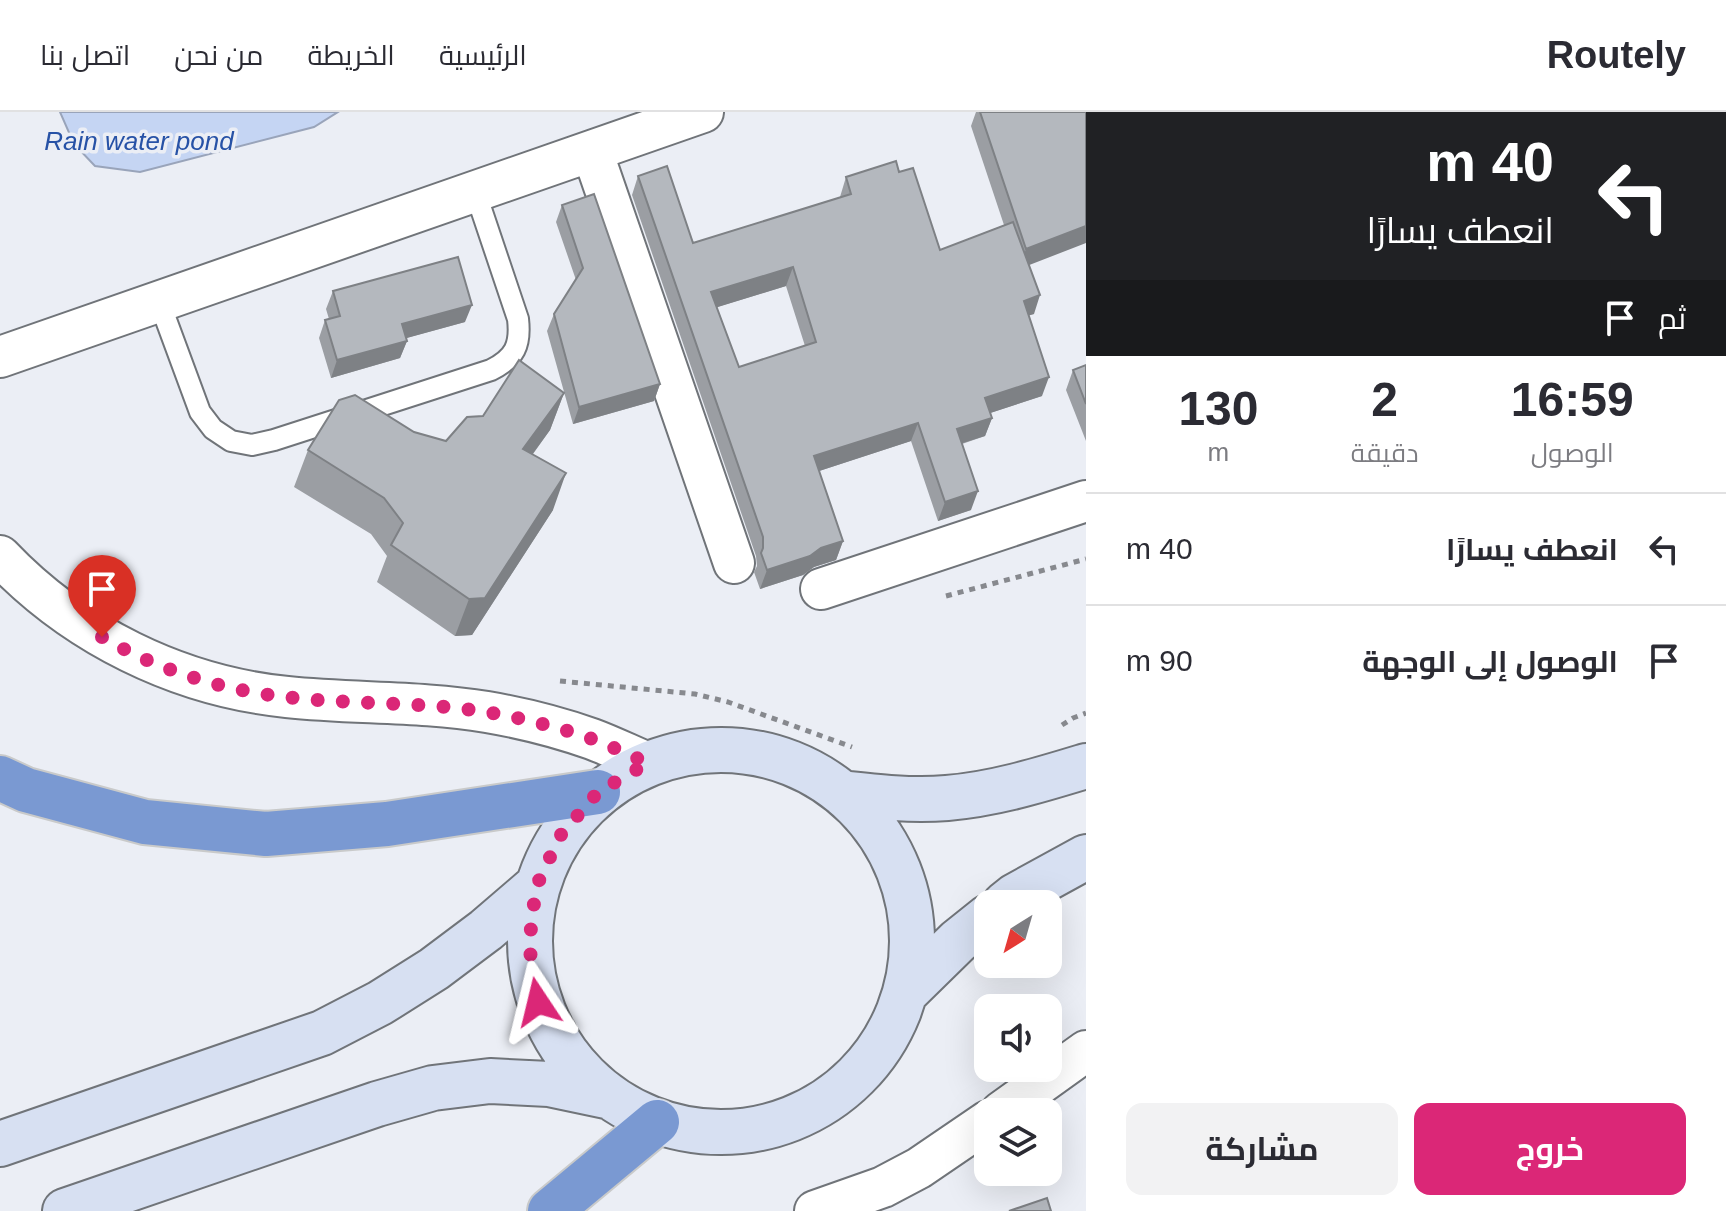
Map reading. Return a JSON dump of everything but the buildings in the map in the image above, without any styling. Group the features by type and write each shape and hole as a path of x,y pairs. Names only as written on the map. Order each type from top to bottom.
{"highway":[{"path":"0,778 26,790 145,822 266,834 387,824 598,792"},
{"path":"550,1211 657,1122"}],"main road":[{"path":"66,1211 377,1104 433,1088 490,1081 549,1084 606,1096 657,1122 720,1133 783,1124 839,1094 882,1047 908,990 912,935 903,882 879,833 842,793 798,766 749,752 697,751 648,763 598,792 560,836 536,887 529,945 538,1002 565,1053 606,1096"},
{"path":"842,793 894,798 946,798 993,792 1086,766"},
{"path":"1026,890 1086,857"},
{"path":"0,1144 322,1033 380,1003 434,969 536,887"},
{"path":"908,990 974,928"}],"street":[{"path":"0,357 703,112"},
{"path":"592,151 734,563"},
{"path":"821,589 1086,501"},
{"path":"0,556 22,579 78,623 126,651 178,673 231,689 286,697 432,705 488,712 594,739 648,763"},
{"path":"1021,1098 1086,1051"},
{"path":"815,1211 883,1187 919,1168 974,1131"}],"lane":[{"path":"159,301 200,412 213,429 231,441 252,445 274,440 491,370 505,363 515,350 520,335 518,319 475,191"}],"path":[{"path":"557,681 706,697 854,747"},
{"path":"1058,729 1066,721 1086,713"}],"water":[{"name":"Rain water pond","path":"60,112 338,112 314,127 140,172 95,166 74,144"}],"route":[{"path":"102,637 178,673 231,689 286,697 432,705 488,712 594,739 648,763 598,792 560,836 536,887 529,945 538,1002"}]}
